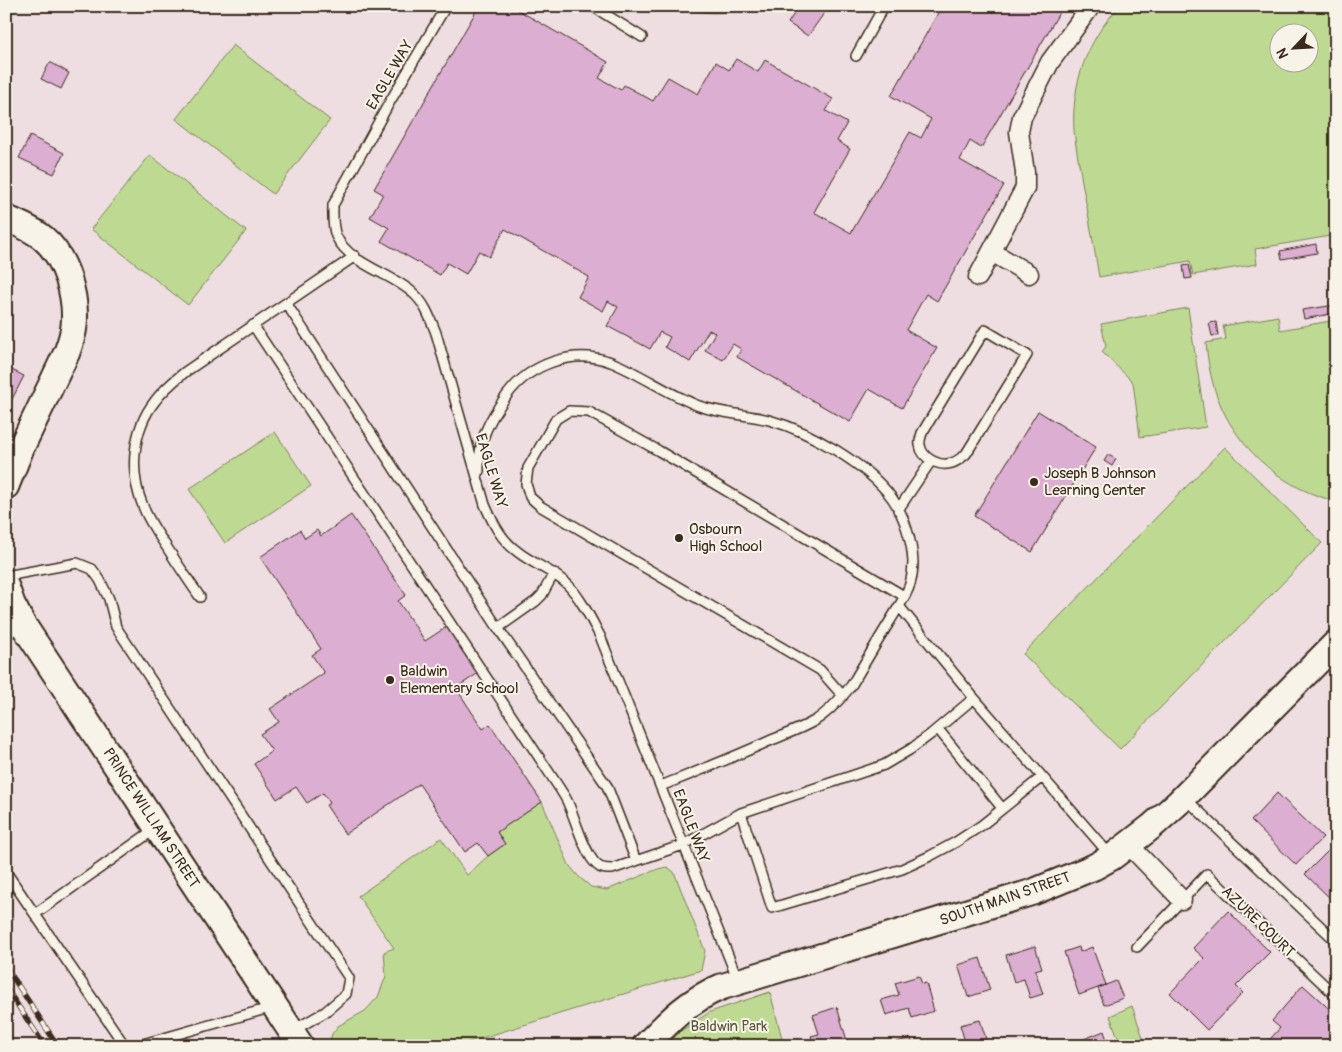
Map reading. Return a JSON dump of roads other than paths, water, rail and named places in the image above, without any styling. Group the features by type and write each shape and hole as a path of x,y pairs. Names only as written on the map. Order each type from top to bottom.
{"street":[{"path":"978,277 1025,188 1025,172 1019,132 1022,117 1050,62 1091,6"},
{"path":"6,218 42,237 59,257 66,271 74,312 74,325 69,346 21,448 6,486"},
{"path":"992,252 1029,274"},
{"name":"PRINCE WILLIAM STREET","path":"6,587 12,604 14,629 157,828 296,1038"},
{"name":"SOUTH MAIN STREET","path":"645,1046 682,1009 697,998 715,990 1033,892 1086,871 1120,851 1151,827 1184,797 1336,643"},
{"path":"1120,851 1182,900"}],"lane":[{"name":"EAGLE WAY","path":"446,6 388,105 333,205 332,222 336,235 344,247 355,256 413,292 422,302 429,315 436,333 485,505 494,525 506,543 568,585 577,596 600,636 739,982"},
{"path":"592,6 642,37"},
{"path":"856,56 884,6"},
{"path":"200,597 157,532 143,507 136,487 134,466 136,444 143,420 154,401 171,383 185,372 355,256"},
{"path":"286,303 498,628 607,786 636,861"},
{"path":"253,325 560,789 568,803 587,850 598,866 612,870 684,845 741,814 884,765 911,749 974,698"},
{"path":"986,330 1027,355 966,454 951,464 931,461 920,447 922,433 986,330"},
{"path":"479,484 478,460 481,440 491,419 513,387 530,372 547,363 565,358 587,358 618,365 688,402 714,411 768,420 793,429 833,448 860,467 892,499 912,545 913,563 910,586 851,686 843,696 816,720 719,763 661,786"},
{"path":"843,696 820,670 540,506 530,497 526,484 528,468 556,419 570,411 589,412 660,451 904,596"},
{"path":"898,510 931,461"},
{"path":"6,576 77,563 92,569 100,580 109,599 116,628 349,978 346,994 296,1038"},
{"path":"498,628 536,601 542,595 554,574"},
{"path":"899,606 1042,777 1120,851"},
{"path":"938,728 1002,808"},
{"path":"741,814 772,908 902,869 930,856 982,825 1042,777"},
{"path":"1184,797 1336,940"},
{"path":"35,914 157,828"},
{"path":"6,872 125,1046"},
{"name":"AZURE COURT","path":"1137,948 1207,874 1336,996"},
{"path":"136,1046 276,1006"}],"railway":[{"path":"6,967 58,1046"},
{"path":"6,988 45,1046"}],"place":[{"name":"Joseph B Johnson Learning Center","path":"1034,482"},
{"name":"Osbourn High School","path":"679,538"},
{"name":"Baldwin Elementary School","path":"390,680"}],"park label":[{"name":"Baldwin Park","path":"729,1026"}]}
